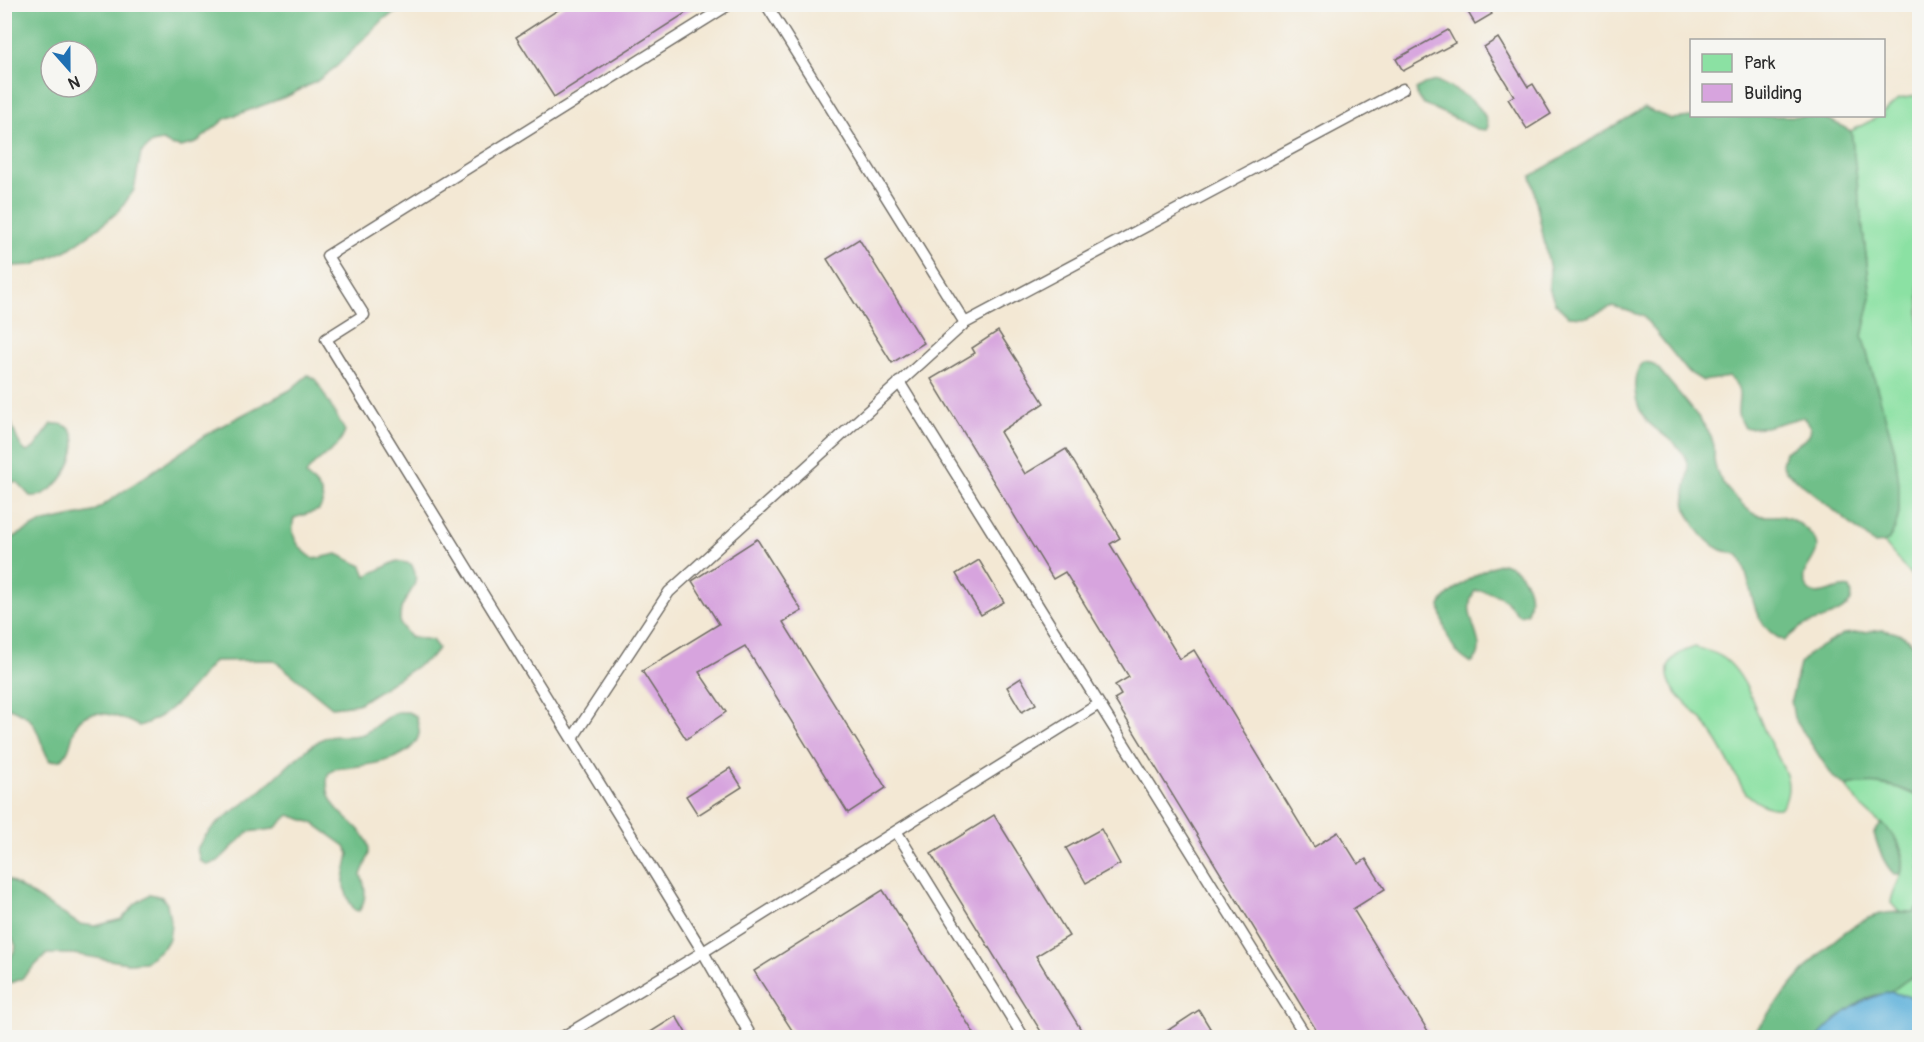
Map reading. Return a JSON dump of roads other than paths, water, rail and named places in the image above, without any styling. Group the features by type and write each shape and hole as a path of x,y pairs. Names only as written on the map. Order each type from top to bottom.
{"lane":[{"path":"730,4 327,256 364,315 326,339 703,952 752,1038"},
{"path":"766,4 965,323"},
{"path":"572,739 669,592 965,323 1403,89"},
{"path":"899,382 1307,1038"},
{"path":"561,1038 703,952 1099,704"},
{"path":"896,831 1024,1038"}],"water":[{"path":"1890,992 1919,1002 1919,1037 1818,1037 1851,1009"}]}
